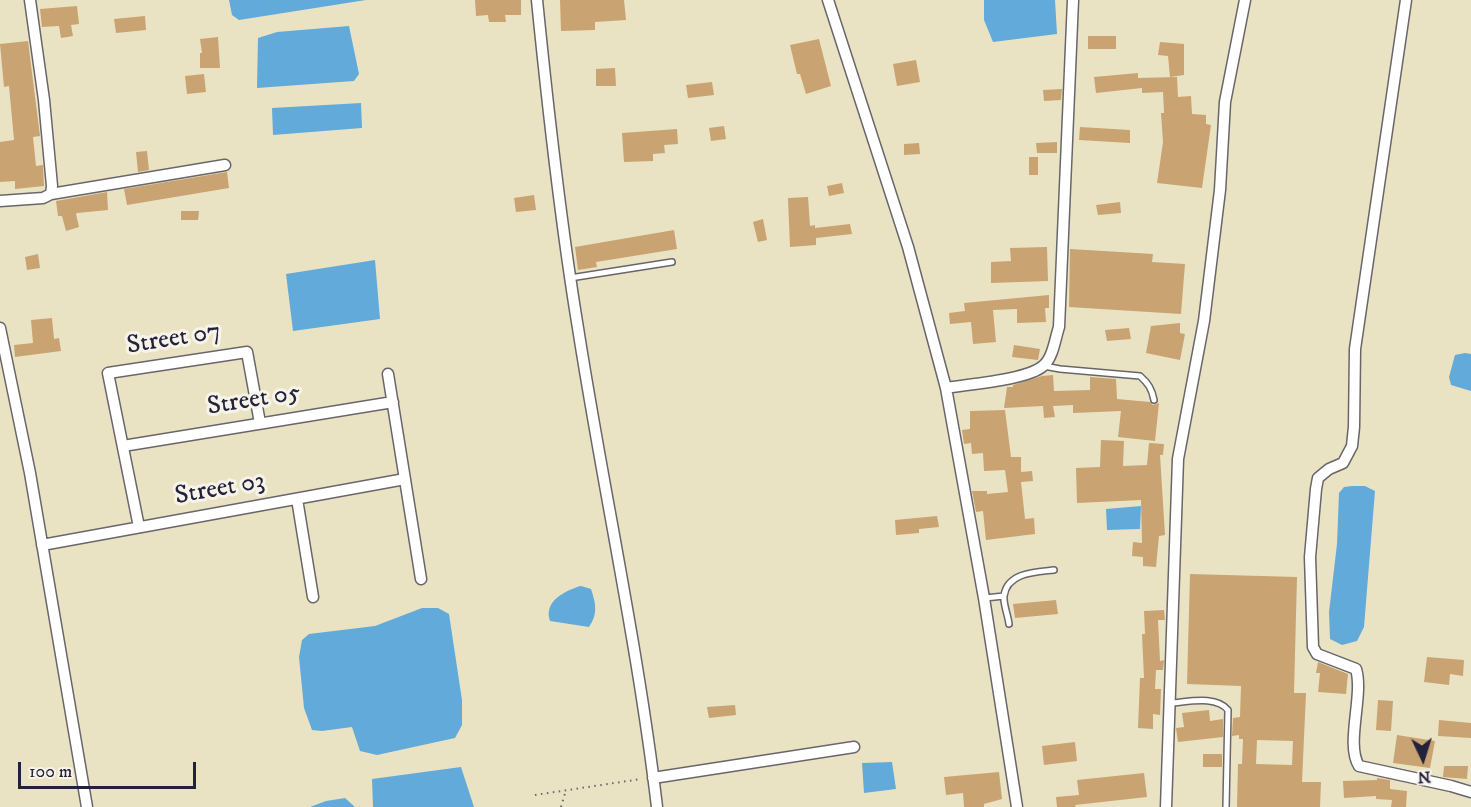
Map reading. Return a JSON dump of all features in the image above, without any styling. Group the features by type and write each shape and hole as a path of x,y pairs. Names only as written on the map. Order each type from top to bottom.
{"street":[{"path":"30,0 44,100 51,194"},
{"path":"537,0 551,136 570,278 635,653 657,807"},
{"path":"828,0 908,247 946,388 984,598 1017,807"},
{"path":"946,388 1028,374 1044,366 1052,350 1059,327 1073,0"},
{"path":"1166,807 1178,459 1206,310 1220,190 1225,102 1245,0"},
{"path":"1406,0 1355,349 1352,446 1343,463 1329,469 1318,478 1316,489 1310,557 1313,647 1317,654 1356,669 1358,692 1354,753 1359,766 1471,792"},
{"path":"0,201 43,198 51,194 225,165"},
{"path":"0,328 28,464 87,807"},
{"name":"Street 07","path":"123,446 108,373 247,352 260,423"},
{"path":"388,374 421,579"},
{"name":"Street 05","path":"123,446 393,402"},
{"path":"123,446 140,527"},
{"name":"Street 03","path":"42,545 405,480"},
{"path":"297,499 314,597"},
{"path":"653,778 854,747"}],"lane":[{"path":"570,278 672,262"},
{"path":"1044,366 1140,376 1147,382 1154,400"},
{"path":"1009,624 1004,596 1009,585 1021,574 1054,570"},
{"path":"984,598 1004,596"},
{"path":"1170,703 1216,701 1228,710 1226,807"}],"path":[{"path":"535,795 653,778"},
{"path":"561,807 566,790"}],"water":[{"path":"229,0 366,0 239,20 232,15"},
{"path":"984,0 1055,0 1057,34 993,42 984,20"},
{"path":"349,26 359,74 354,81 257,88 258,38 277,32"},
{"path":"361,103 362,128 273,135 272,108"},
{"path":"375,260 380,319 293,331 286,274"},
{"path":"1471,354 1471,391 1451,385 1449,377 1455,355"},
{"path":"1365,486 1375,491 1364,627 1357,641 1342,645 1330,639 1329,612 1337,544 1339,493 1344,487"},
{"path":"1141,506 1140,529 1107,530 1106,509"},
{"path":"581,586 591,589 594,599 595,613 589,627 550,621 549,612 553,602"},
{"path":"422,608 438,608 449,614 462,700 462,725 455,738 377,755 360,751 352,727 312,730 304,708 299,657 302,640 309,634 375,626"},
{"path":"892,762 896,789 864,793 862,763"},
{"path":"461,767 474,807 373,807 372,779"},
{"path":"345,798 355,807 310,807 326,801"}],"building":[{"path":"475,0 521,0 521,15 505,15 506,22 489,22 488,15 476,16"},
{"path":"560,0 624,0 626,20 595,22 595,30 561,31"},
{"path":"77,6 79,24 71,25 73,36 61,38 59,26 42,27 40,9"},
{"path":"145,16 146,30 116,33 114,19"},
{"path":"1088,36 1116,36 1116,49 1088,49"},
{"path":"218,37 220,68 200,68 200,53 202,53 200,39"},
{"path":"819,39 831,86 806,94 800,74 797,74 790,45"},
{"path":"28,41 40,136 33,137 36,166 43,165 44,186 15,189 15,181 0,182 0,142 14,140 9,86 4,87 0,44"},
{"path":"1160,42 1184,44 1184,75 1170,77 1168,56 1158,55"},
{"path":"916,60 920,82 897,86 893,64"},
{"path":"615,68 616,86 596,86 596,69"},
{"path":"1138,73 1138,78 1177,77 1178,97 1191,96 1192,114 1206,115 1206,124 1211,125 1202,188 1157,183 1163,142 1161,113 1164,113 1163,92 1142,93 1142,88 1096,93 1094,77"},
{"path":"204,74 206,92 187,94 185,76"},
{"path":"712,82 714,95 688,98 686,85"},
{"path":"1062,89 1061,100 1044,101 1043,90"},
{"path":"724,126 726,139 711,141 709,128"},
{"path":"1080,127 1130,130 1130,143 1079,140"},
{"path":"677,129 678,144 664,145 665,153 653,154 653,161 624,162 622,133"},
{"path":"1057,142 1057,153 1037,153 1036,143"},
{"path":"919,143 920,154 904,155 904,144"},
{"path":"147,151 149,170 138,172 136,152"},
{"path":"1029,157 1038,157 1038,175 1029,175"},
{"path":"227,172 229,188 127,205 124,189"},
{"path":"842,183 844,193 829,196 827,186"},
{"path":"107,192 108,210 77,213 79,227 66,231 62,216 58,216 56,201"},
{"path":"534,195 536,210 516,212 514,198"},
{"path":"808,197 810,226 815,225 815,228 850,224 852,234 816,238 816,245 790,247 788,198"},
{"path":"1120,202 1121,213 1098,215 1096,205"},
{"path":"181,211 199,211 198,220 181,220"},
{"path":"763,219 767,240 758,242 753,222"},
{"path":"674,230 677,249 596,262 597,267 578,270 575,247"},
{"path":"1047,247 1048,281 991,283 991,262 1011,261 1010,248"},
{"path":"1070,249 1153,254 1152,262 1185,264 1181,314 1069,307"},
{"path":"38,254 40,268 27,270 25,257"},
{"path":"1049,295 1049,308 1045,308 1046,322 1017,323 1017,309 993,310 996,342 973,344 971,322 950,324 949,313 965,311 964,303"},
{"path":"52,318 54,339 59,338 61,351 15,357 14,345 33,343 31,320"},
{"path":"1180,323 1180,333 1185,334 1180,360 1146,353 1151,326"},
{"path":"1129,328 1131,339 1107,341 1105,330"},
{"path":"1014,345 1040,349 1038,360 1012,357"},
{"path":"1053,375 1054,391 1090,390 1090,377 1116,379 1117,399 1150,402 1153,405 1159,403 1155,441 1118,437 1121,411 1073,413 1073,405 1053,406 1055,417 1044,418 1043,406 1004,408 1007,387 1042,376"},
{"path":"1005,410 1011,457 1021,457 1021,472 1032,471 1033,481 1021,482 1025,519 1034,518 1035,534 986,540 983,511 976,512 972,491 987,491 987,494 1008,492 1005,470 984,471 983,453 972,454 971,443 964,444 962,430 970,429 970,411"},
{"path":"1101,440 1124,441 1123,466 1147,465 1149,443 1164,444 1163,455 1160,455 1165,535 1159,536 1156,567 1143,566 1143,557 1132,556 1133,542 1142,543 1141,500 1077,503 1076,468 1100,467"},
{"path":"937,516 939,527 919,529 919,533 896,535 895,520"},
{"path":"1190,574 1297,577 1294,693 1306,693 1302,782 1321,782 1320,807 1237,807 1238,764 1242,764 1243,739 1239,739 1239,735 1232,736 1233,718 1240,717 1241,686 1187,684","holes":["1257,740 1293,741 1292,765 1256,764"]},
{"path":"1056,600 1058,614 1015,618 1013,604"},
{"path":"1164,610 1165,620 1158,620 1160,661 1164,660 1163,670 1156,670 1155,689 1161,689 1160,715 1153,714 1153,729 1138,728 1140,678 1144,678 1142,634 1145,634 1144,611"},
{"path":"1427,657 1464,660 1463,676 1450,674 1449,685 1424,682"},
{"path":"1318,662 1348,674 1346,694 1318,692 1320,673 1316,673"},
{"path":"1378,700 1393,701 1391,731 1376,730"},
{"path":"735,705 736,715 709,718 707,707"},
{"path":"1209,710 1210,721 1223,719 1223,737 1178,742 1176,728 1184,727 1182,713"},
{"path":"1439,720 1471,723 1471,738 1438,736"},
{"path":"1397,735 1435,741 1430,768 1393,763"},
{"path":"1075,742 1077,761 1044,765 1042,746"},
{"path":"1203,754 1222,754 1222,767 1203,767"},
{"path":"1444,766 1468,766 1467,779 1443,777"},
{"path":"999,772 1002,799 984,804 984,807 964,807 963,793 946,795 944,777"},
{"path":"1144,773 1147,797 1075,805 1076,807 1057,807 1056,797 1079,795 1077,780"},
{"path":"1377,778 1390,780 1390,789 1407,791 1406,807 1391,807 1392,800 1376,799 1376,796 1344,798 1343,781 1377,780"}]}
